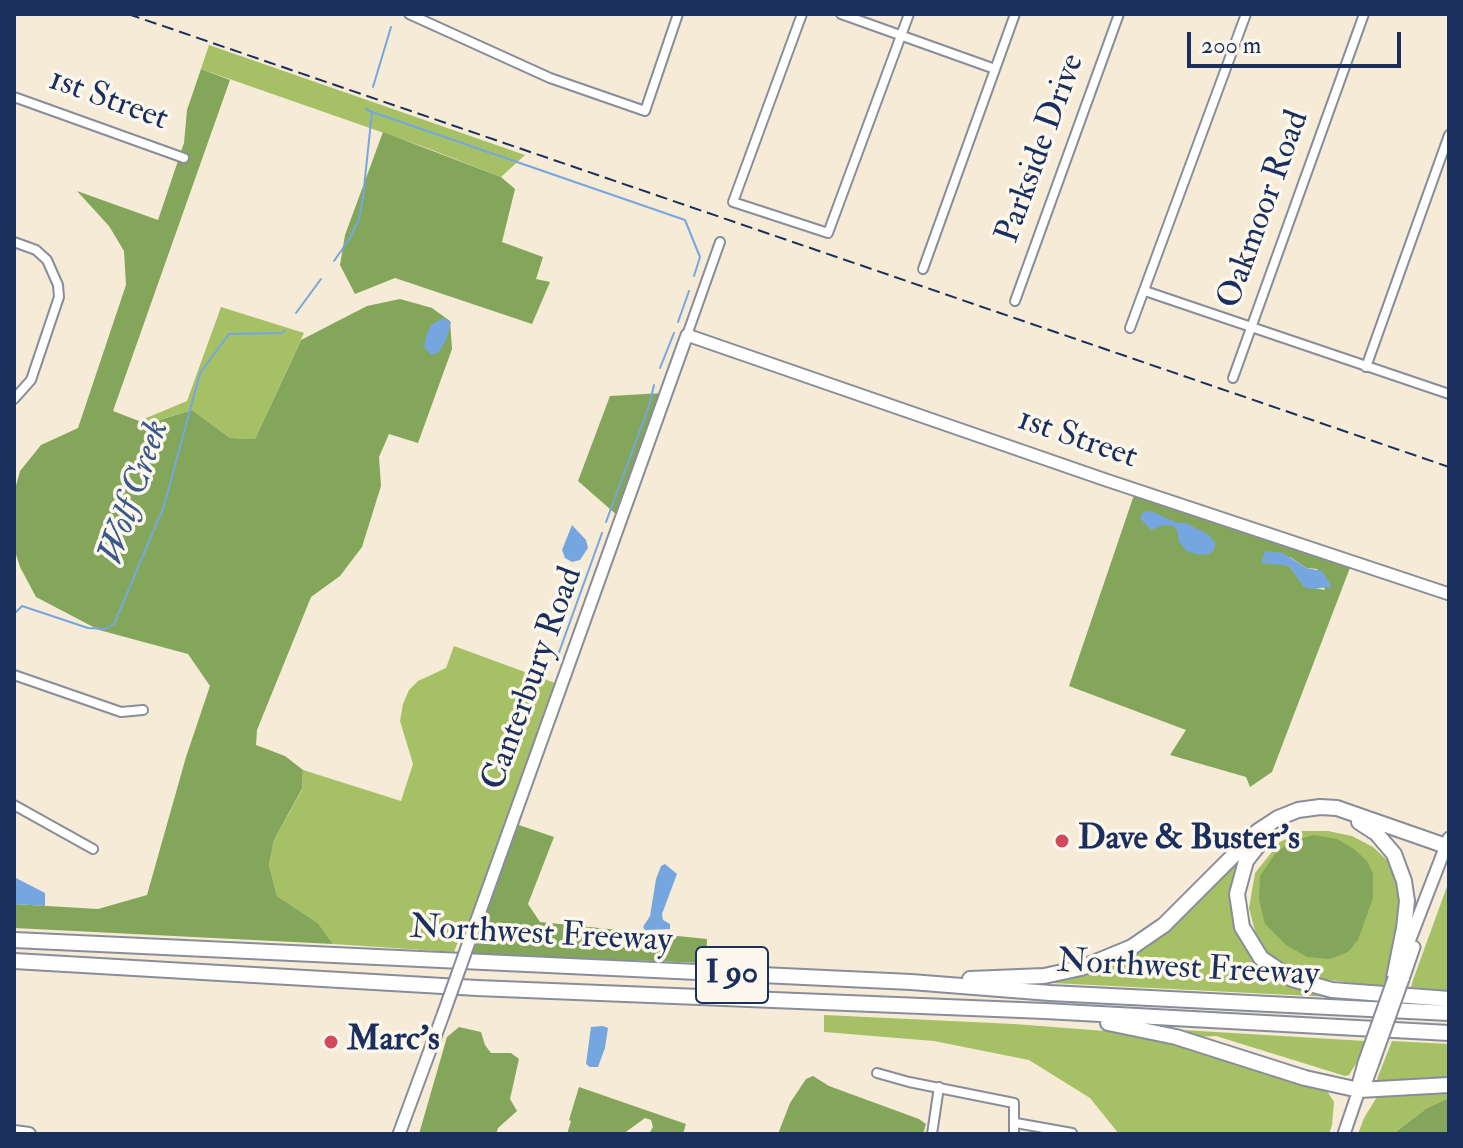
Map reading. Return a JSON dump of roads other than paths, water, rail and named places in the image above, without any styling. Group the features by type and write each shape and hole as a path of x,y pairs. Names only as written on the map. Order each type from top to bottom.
{"highway":[{"path":"911,982 1044,976 1081,968 1132,947 1164,925 1258,831 1298,810 1337,808 1448,844"},
{"path":"1448,844 1421,844 1359,822 1320,814 1301,817 1269,832 1251,853 1240,877 1237,894 1242,927 1261,958 1292,979 1342,991 1449,999"},
{"path":"1359,822 1376,833 1394,854 1404,881 1407,901 1399,979"},
{"name":"Northwest Freeway","path":"14,940 911,982 1050,993 1449,1013"},
{"name":"Northwest Freeway","path":"14,961 477,988 1045,1011 1449,1033"},
{"path":"1045,1011 1176,1037 1305,1078 1359,1090 1449,1085"}],"main road":[{"path":"14,1132 29,1134"}],"street":[{"path":"409,14 550,78 645,111 678,14"},
{"path":"802,14 733,202 828,233 909,14"},
{"path":"841,14 995,69"},
{"path":"923,269 1015,14"},
{"name":"Parkside Drive","path":"1015,301 1119,14"},
{"path":"1130,328 1246,14"},
{"name":"Oakmoor Road","path":"1233,378 1364,14"},
{"name":"1st Street","path":"14,97 184,158"},
{"path":"1366,367 1449,135"},
{"path":"14,242 36,250 47,260 58,285 59,297 31,380 14,399"},
{"name":"Canterbury Road","path":"399,1134 720,242"},
{"path":"1145,291 1449,394"},
{"name":"1st Street","path":"687,335 1106,480 1449,594"},
{"path":"14,675 121,712 143,710"},
{"path":"14,805 93,849"},
{"path":"1344,1134 1359,1090 1366,1082 1369,1063 1448,844"},
{"path":"877,1073 1014,1103 1014,1134"},
{"path":"932,1134 939,1087"},
{"path":"1016,1123 1072,1133"}],"water":[{"path":"443,318 451,322 446,340 438,353 431,355 424,347 426,336 431,325"},
{"path":"1151,511 1209,535 1215,543 1214,550 1199,555 1187,551 1179,542 1173,526 1164,525 1151,530 1140,518 1143,512"},
{"path":"572,525 586,540 588,548 580,560 572,562 565,558 562,550"},
{"path":"1265,551 1283,553 1306,568 1322,571 1332,587 1304,587 1289,566 1261,563"},
{"path":"665,864 677,874 662,914 670,929 645,930 643,927 650,916 656,879 661,866"},
{"path":"14,877 45,893 45,906 14,904"},
{"path":"591,1027 608,1028 605,1048 598,1067 590,1067 586,1064"}],"waterway":[{"name":"Wolf Creek","path":"373,87 391,27"},
{"name":"Wolf Creek","path":"334,261 359,219 372,112 366,109"},
{"path":"372,112 685,220 700,257 694,276"},
{"name":"Wolf Creek","path":"296,313 321,279"},
{"path":"678,322 689,291"},
{"name":"Wolf Creek","path":"14,614 22,606 88,628 105,629 114,624 164,506 200,373 229,334 285,331"},
{"path":"660,368 674,333"},
{"path":"606,522 654,385"},
{"path":"557,658 602,533"},
{"path":"1446,1134 1449,1128"}],"railway":[{"path":"128,14 1449,467"}],"place":[{"name":"Dave & Buster's","path":"1062,841"},
{"name":"Marc's","path":"331,1042"}]}
